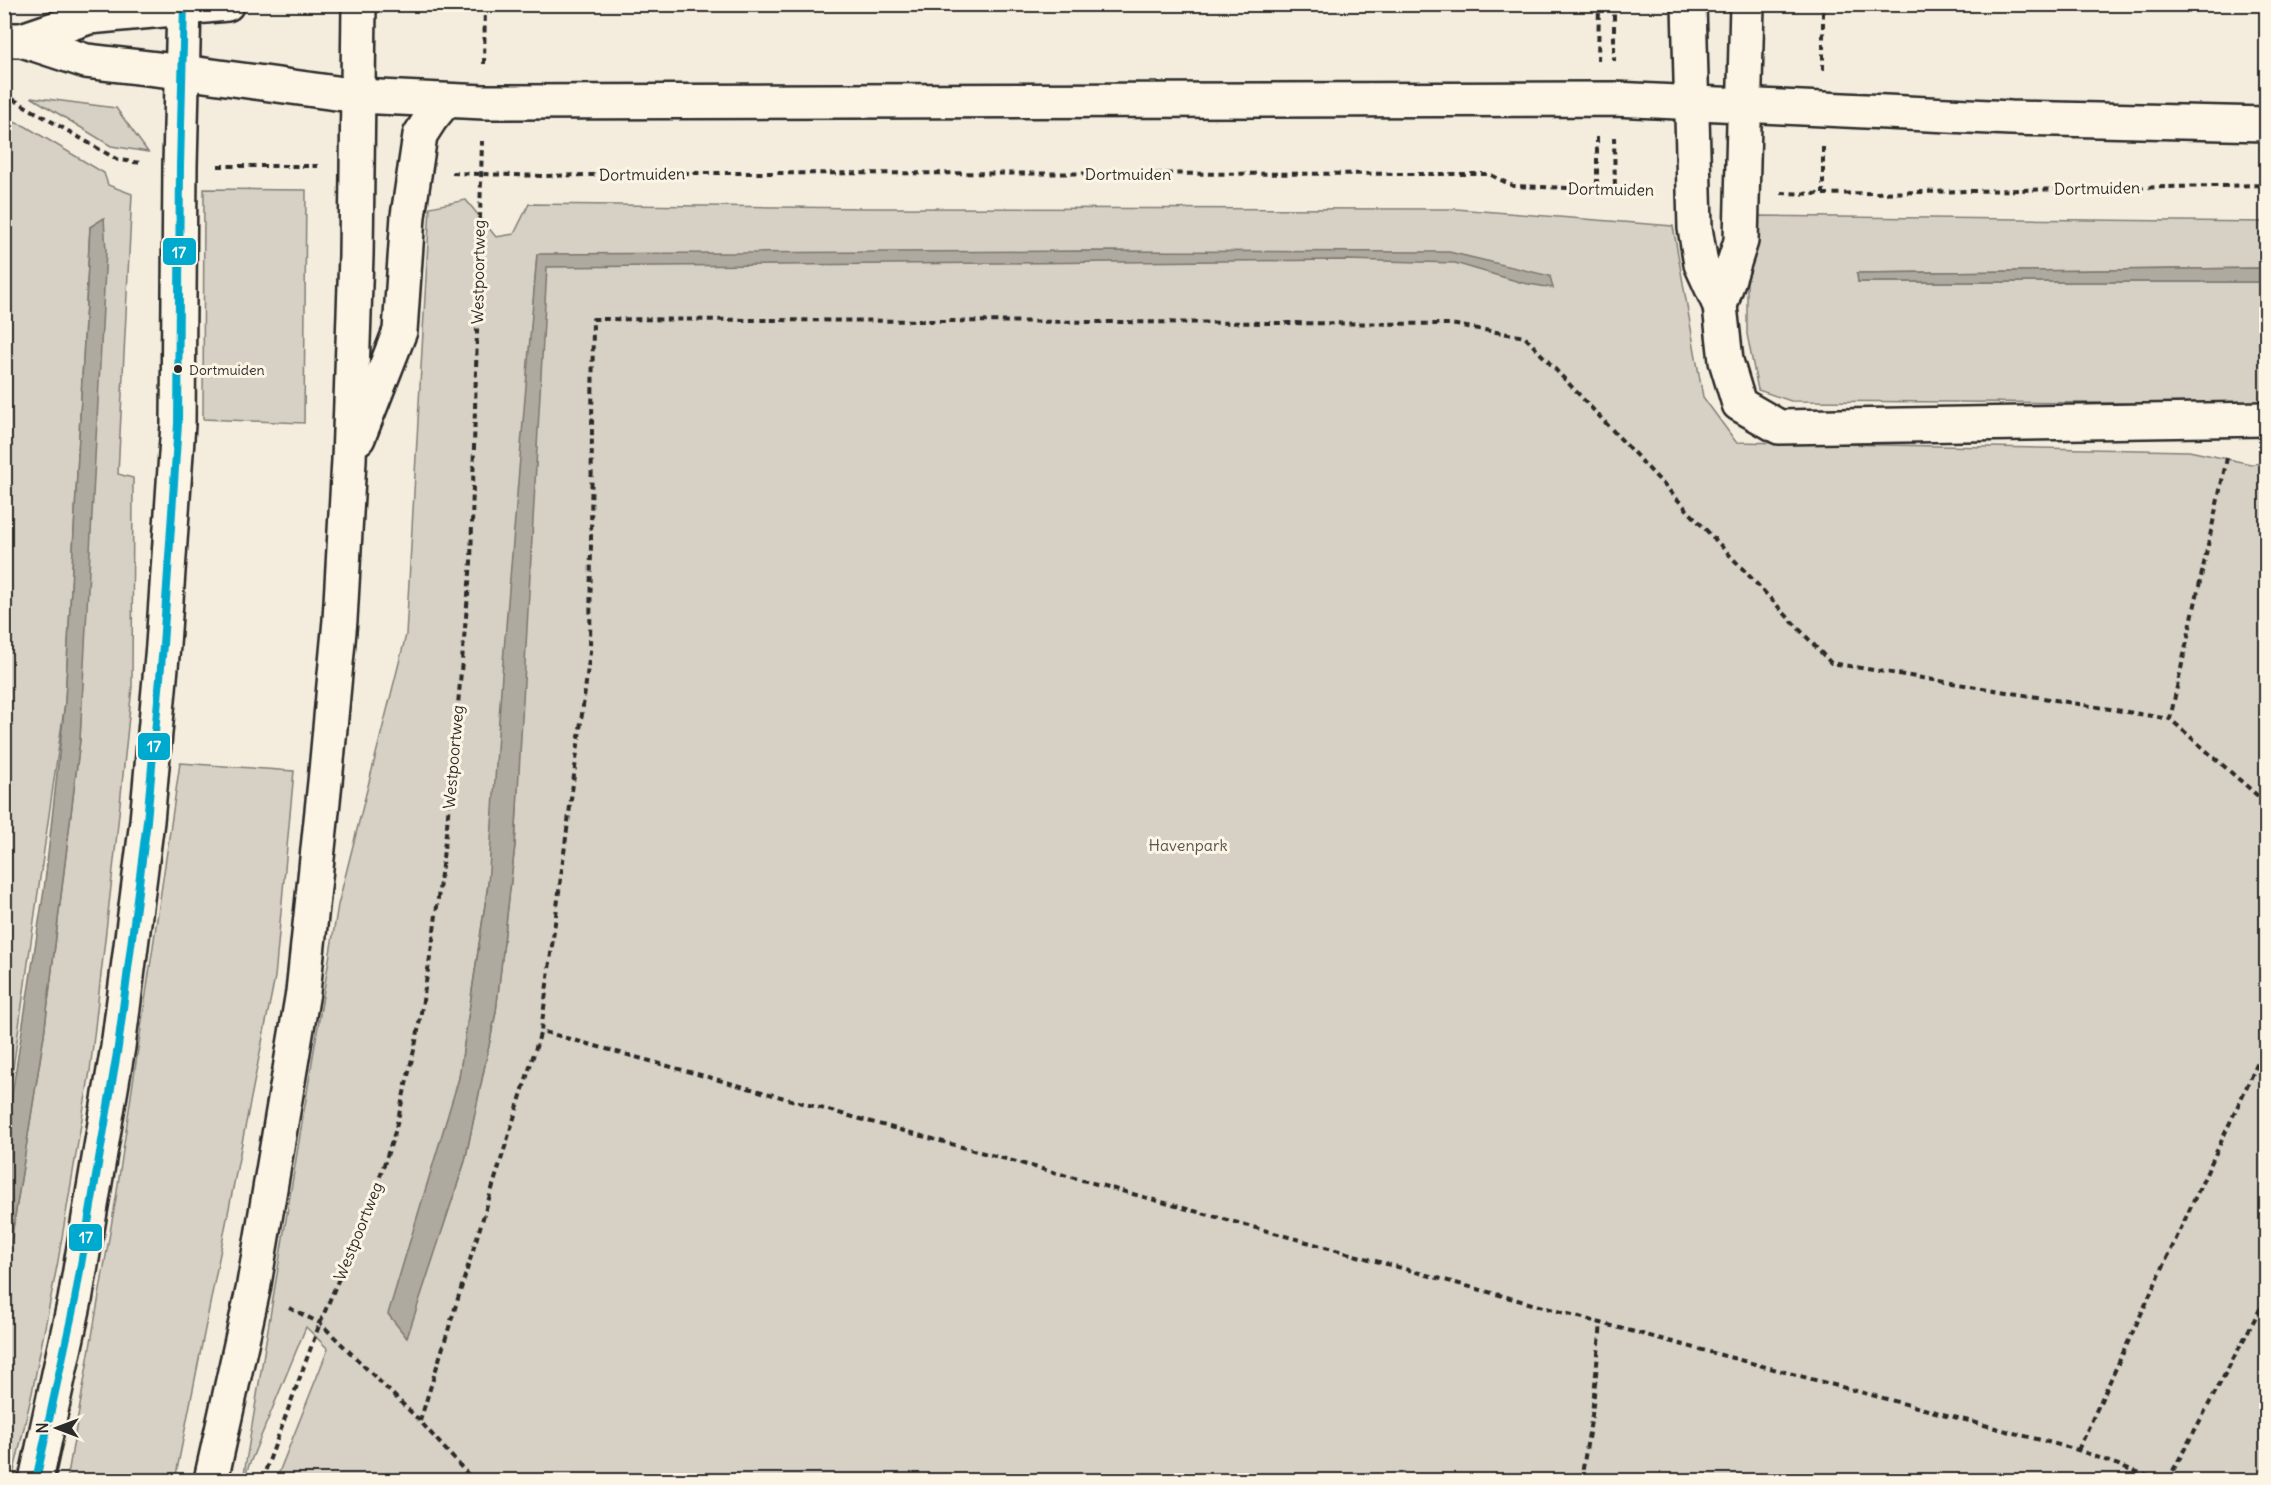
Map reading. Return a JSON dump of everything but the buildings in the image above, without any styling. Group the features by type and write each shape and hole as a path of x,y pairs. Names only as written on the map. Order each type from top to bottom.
{"main road":[{"path":"13,40 89,17 184,6 227,4"},
{"path":"212,1480 253,1290 303,992 340,620 349,460 358,166 359,4"},
{"path":"1689,4 1695,228 1701,264 1720,306 1726,361 1739,404 1779,427 2251,419"},
{"path":"1720,306 1741,241 1747,4"},
{"path":"38,1472 75,1300 118,1047 147,821 163,645 178,424 184,6"},
{"path":"13,40 86,60 358,96 446,101 1614,99 2011,118 2266,124"},
{"path":"349,460 400,331 408,216 420,135 446,101"}],"path":[{"name":"Westpoortweg","path":"262,1480 320,1323 371,1203 395,1132 417,1037 434,939 447,825 471,562 485,4"},
{"path":"4,94 118,160 180,166 358,166"},
{"name":"Dortmuiden","path":"414,170 481,175 1489,174 1513,186 1693,191"},
{"name":"Dortmuiden","path":"1744,191 1823,194 2266,185"},
{"path":"420,1421 541,1031 590,652 593,319 1450,324 1525,337 1831,663 2170,719 2266,803"},
{"path":"2170,719 2251,419"},
{"path":"541,1031 1601,1323 2078,1450 2159,1480"},
{"path":"2078,1450 2266,1045"},
{"path":"253,1290 320,1323 420,1421 472,1479 478,1480"},
{"path":"2168,1480 2266,1298"},
{"path":"1581,1480 1592,1415 1601,1323"}],"green space":[{"path":"31,97 116,108 148,152 111,146"},
{"path":"5,119 25,126 104,173 108,185 132,194 118,474 133,478 132,687 90,1071 58,1261 12,1480 4,1480 5,1279 44,1035 80,740 104,219 90,227 65,702 5,1125"},
{"path":"204,189 306,190 304,423 203,419"},
{"name":"Havenpark","path":"466,200 496,237 514,234 529,204 867,208 1456,209 1673,226 1703,397 1736,442 2189,451 2251,464 2266,463 2266,1480 276,1480 328,1349 306,1327 243,1480 338,905 406,635 430,207","holes":["537,254 517,809 496,1012 465,1161 406,1338 459,1078 489,877"]},
{"path":"1756,216 2266,222 2266,268 1857,273 1858,282 2266,282 2266,404 1791,401 1758,390 1747,334 1747,281"},
{"path":"180,763 294,771 275,977 175,1480 67,1480 116,1198"}],"shaded area":[{"path":"104,218 106,251 80,740 44,1035 5,1279 5,1139 44,890 65,702 90,227"},
{"path":"1082,251 1449,252 1550,276 1553,288 1523,283 1455,263 1346,260 547,267 515,845 496,1012 465,1161 407,1338 388,1314 459,1078 488,885 502,674 537,254"},
{"path":"2266,268 2266,282 1858,282 1857,273"}],"transit line":[{"name":"17","path":"36,1480 75,1300 118,1047 147,821 163,645 178,424 184,4"}],"place":[{"name":"Dortmuiden","path":"178,369"}]}
